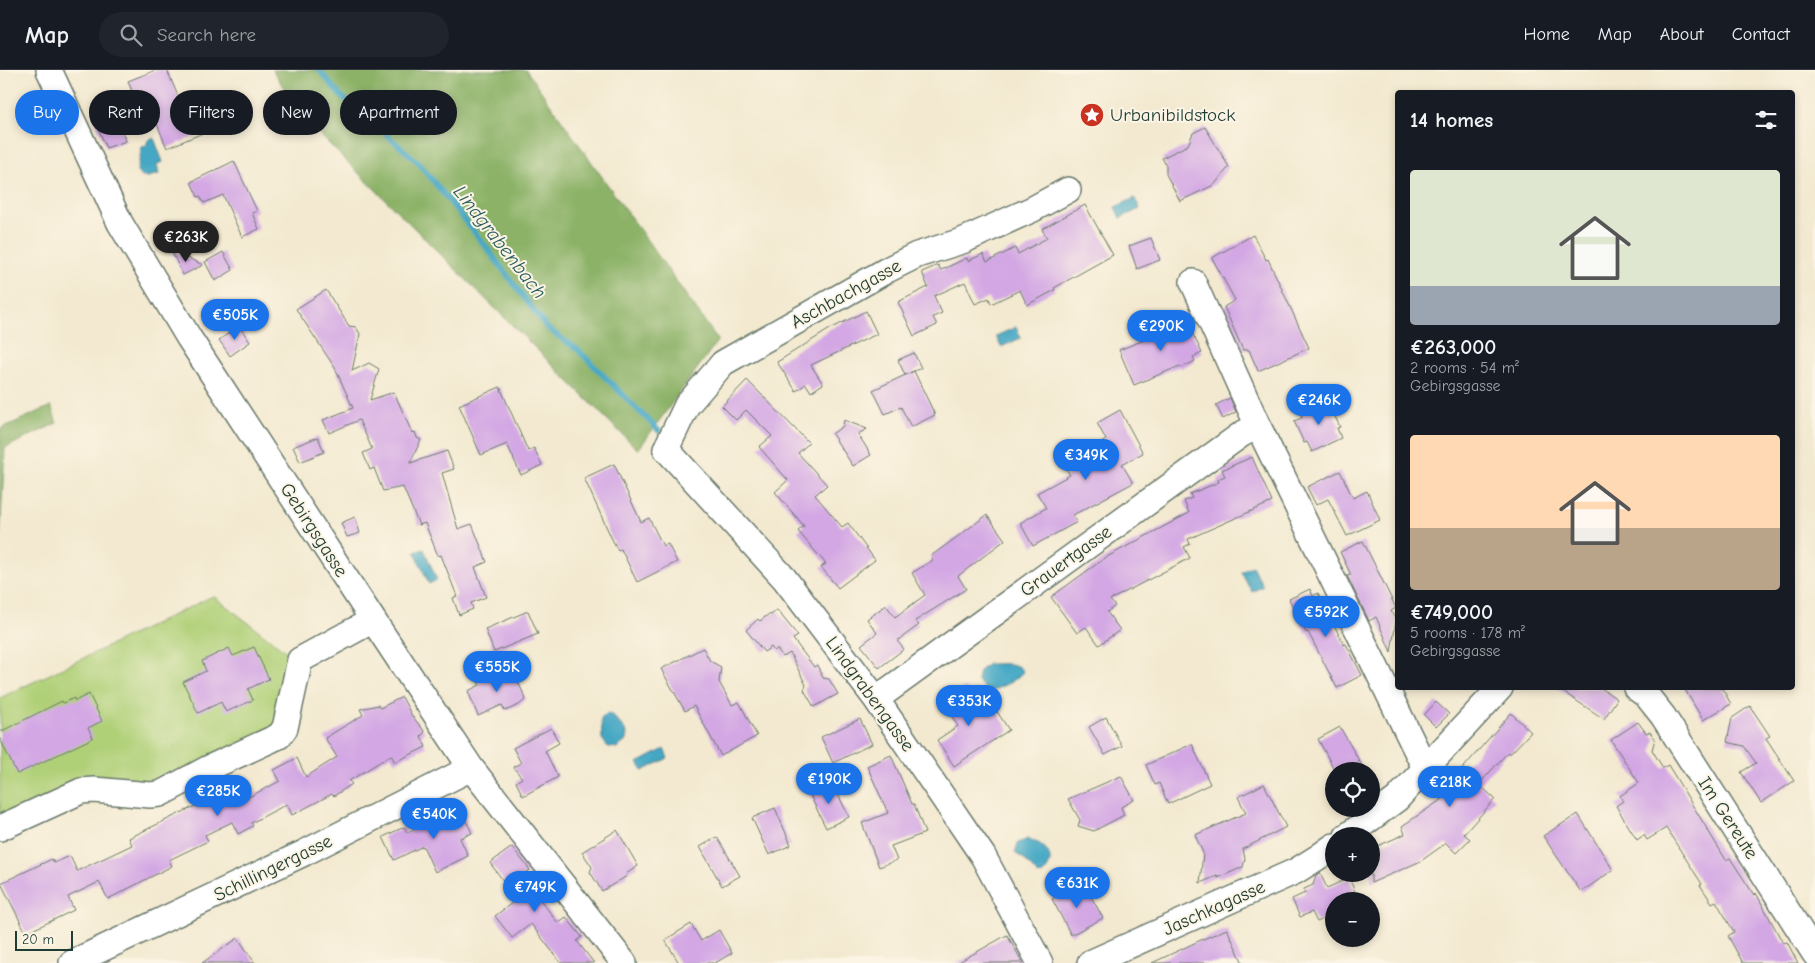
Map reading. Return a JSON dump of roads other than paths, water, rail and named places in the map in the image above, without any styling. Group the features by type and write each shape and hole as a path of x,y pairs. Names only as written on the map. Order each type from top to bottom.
{"street":[{"name":"Gebirgsgasse","path":"49,70 120,223 189,338 471,768 624,963"},
{"name":"Aschbachgasse","path":"666,449 688,406 723,364 887,270 918,256 962,241 1068,190"},
{"path":"1193,282 1258,426 1425,768"},
{"name":"Grauertgasse","path":"876,699 1234,439 1258,426"},
{"name":"Lindgrabengasse","path":"666,449 784,578 876,699 983,856 1040,963"},
{"path":"0,828 81,791 160,794 209,768 279,736 285,728 300,660 373,620"},
{"path":"1359,827 1397,799 1498,690"},
{"name":"Im Gereute","path":"1638,690 1664,716 1815,954"},
{"name":"Schillingergasse","path":"72,963 278,866 471,768"},
{"name":"Jaschkagasse","path":"1090,963 1296,871 1325,852"}],"water":[{"path":"154,138 163,162 157,164 159,174 148,177 140,176 137,170 142,147 146,146 148,140"},
{"path":"1135,198 1140,209 1120,218 1115,207"},
{"path":"1016,327 1021,338 1001,347 996,336"},
{"path":"424,549 437,580 429,584 415,552"},
{"path":"1252,566 1263,586 1252,592 1241,572"},
{"path":"988,664 1013,665 1021,668 1023,672 1013,681 990,692 977,680 979,671"},
{"path":"607,713 613,716 627,732 626,741 617,748 608,747 602,739 601,719"},
{"path":"664,749 668,758 643,771 638,763"},
{"path":"1028,839 1040,844 1048,852 1050,862 1043,874 1038,875 1024,859 1015,853 1018,843"}],"waterway":[{"name":"Lindgrabenbach","path":"319,70 339,94 418,162 486,247 547,328 578,350 659,431"}],"place":[{"name":"Urbanibildstock","path":"1092,115"}]}
